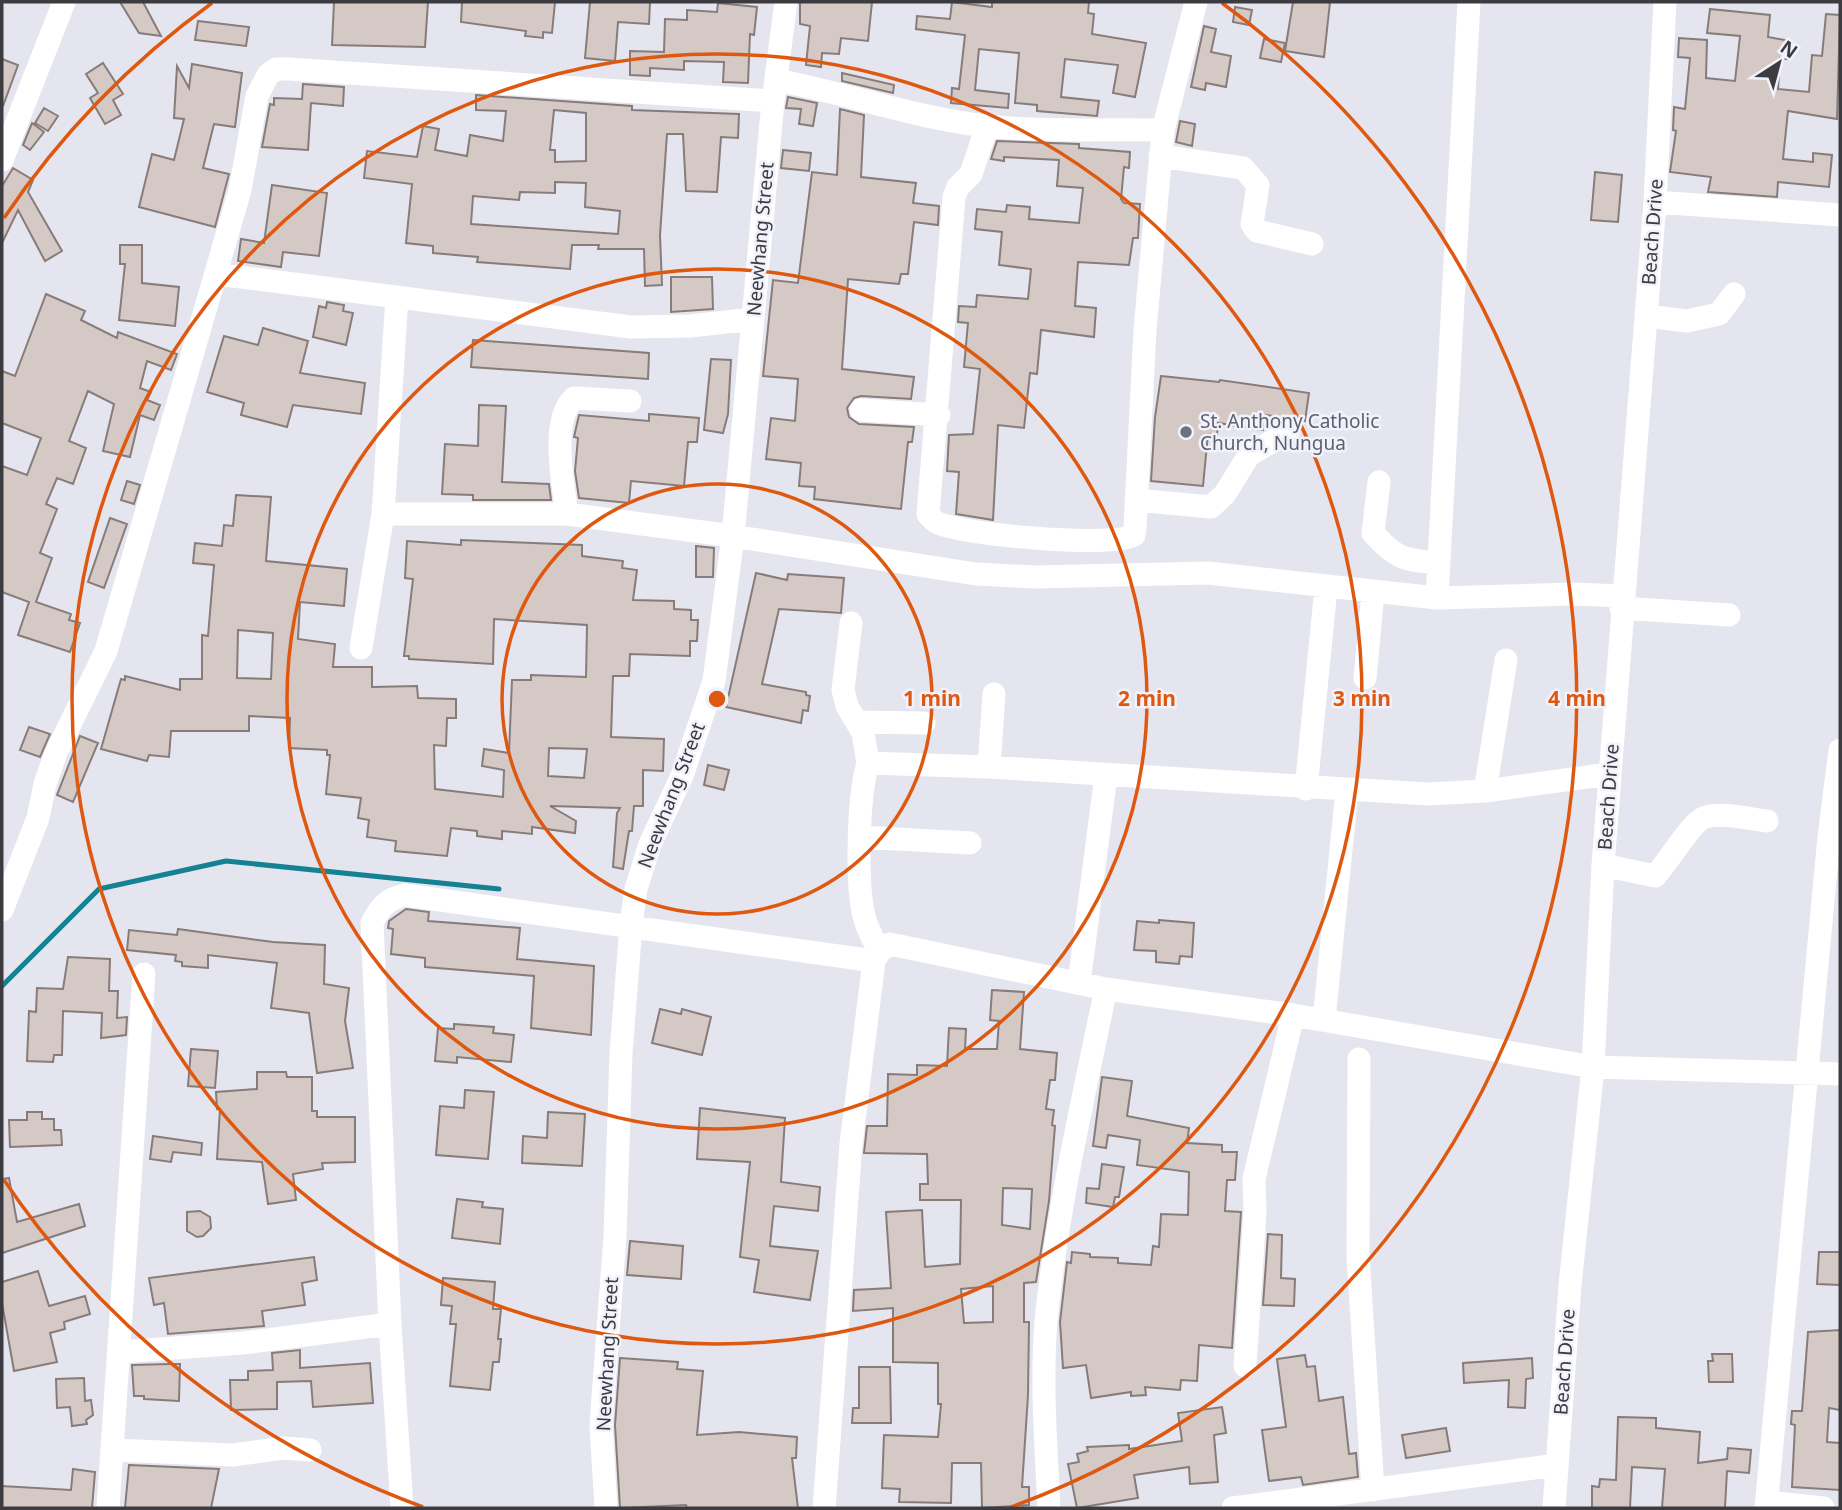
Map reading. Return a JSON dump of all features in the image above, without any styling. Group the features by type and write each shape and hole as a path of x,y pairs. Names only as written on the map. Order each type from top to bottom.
{"street":[{"path":"2,160 64,2"},
{"name":"Neewhang Street","path":"606,1508 601,1425 615,1236 621,1053 631,925 636,889 650,844 682,776 714,681 733,536 775,90 786,2"},
{"path":"987,126 971,174 958,187 954,197 939,415 928,514 937,522 981,533 1089,541 1127,540 1134,535 1145,330 1163,130 1196,2"},
{"path":"1437,598 1469,2"},
{"name":"Beach Drive","path":"1554,1508 1570,1285 1593,1068 1609,774 1656,202 1665,2"},
{"path":"2,910 38,818 45,784 56,753 106,651 240,190 257,96 262,83 276,69 834,91 940,119 987,126 1163,130"},
{"path":"1160,156 1244,168 1258,184 1252,224 1257,232 1312,244"},
{"path":"1656,202 1840,215"},
{"path":"217,274 631,327 690,327 753,319"},
{"path":"1646,316 1687,321 1719,314 1734,294"},
{"path":"360,648 383,514 397,298"},
{"path":"567,514 560,461 564,414 568,404 574,398 630,401"},
{"path":"860,410 939,415"},
{"path":"1136,500 1210,507 1226,494 1249,454 1288,432"},
{"path":"1379,482 1373,533 1390,552 1404,560 1438,563"},
{"path":"383,514 567,514 733,536 976,574 1034,577 1208,573 1263,577 1326,588 1437,598 1573,594 1730,615"},
{"path":"1306,789 1326,588"},
{"path":"1365,678 1373,592"},
{"path":"824,1508 850,1144 877,956 863,912 859,813 868,764 858,722 847,706 843,690 851,623"},
{"path":"1485,791 1506,660"},
{"path":"989,766 994,694"},
{"path":"858,722 924,723"},
{"path":"1823,1508 1767,1505 1840,750"},
{"path":"868,764 989,766 1306,789 1428,794 1485,791 1609,774"},
{"path":"1079,983 1106,775"},
{"path":"1324,1020 1347,790"},
{"path":"1603,865 1655,876 1668,864 1698,819 1708,816 1768,821"},
{"path":"860,837 970,843"},
{"path":"402,1508 390,1324 372,923 379,908 393,898 405,895 877,956 890,944 899,943 1106,989 1324,1020 1593,1068 1840,1074"},
{"path":"108,1508 144,974"},
{"path":"1049,1508 1044,1418 1046,1322 1076,1133 1106,989"},
{"path":"1245,1366 1255,1212 1254,1179 1293,1015"},
{"path":"1359,1059 1358,1256 1373,1490"},
{"path":"120,1352 243,1343 390,1324"},
{"path":"113,1450 233,1455 283,1448 310,1450"},
{"path":"1233,1508 1557,1465"}],"building":[{"path":"120,2 143,2 161,36 139,33"},
{"path":"334,2 428,2 425,47 332,45"},
{"path":"462,2 555,2 552,33 543,32 543,38 525,36 526,31 461,22"},
{"path":"590,2 650,2 649,24 618,22 615,61 585,58"},
{"path":"800,2 872,2 868,41 841,38 839,54 822,53 821,67 806,65 810,26 800,24"},
{"path":"952,2 992,7 992,2 1089,2 1088,13 1094,14 1092,34 1146,43 1135,97 1113,93 1118,65 1065,59 1061,97 1099,101 1097,116 1037,111 1037,105 1015,103 1019,53 979,49 975,90 1009,94 1008,108 951,103 952,88 959,89 965,35 916,29 917,16 950,19"},
{"path":"1293,2 1330,2 1324,57 1285,51"},
{"path":"718,3 757,7 754,35 750,34 748,83 723,82 724,62 684,61 684,70 650,68 650,76 630,75 630,51 664,52 665,19 687,20 687,10 717,12"},
{"path":"1235,7 1252,10 1249,25 1233,22"},
{"path":"1710,9 1770,15 1768,37 1790,41 1787,59 1780,58 1778,89 1809,92 1812,55 1822,56 1826,14 1840,15 1837,119 1788,111 1783,159 1813,162 1813,153 1832,155 1829,187 1778,182 1777,197 1708,192 1711,177 1670,172 1676,131 1673,130 1674,107 1685,109 1690,58 1678,57 1679,38 1707,40 1706,78 1735,81 1740,36 1707,33"},
{"path":"198,21 249,27 246,46 195,40"},
{"path":"1204,26 1216,29 1211,52 1231,56 1226,87 1206,83 1205,90 1191,87"},
{"path":"1264,39 1285,43 1281,62 1260,58"},
{"path":"2,59 18,65 3,106 2,106"},
{"path":"103,63 123,94 113,100 121,115 105,124 90,98 98,93 86,74"},
{"path":"192,64 242,73 235,127 214,124 203,168 229,174 215,227 139,207 152,154 174,160 184,119 174,118 177,66 189,88"},
{"path":"842,73 894,85 893,93 842,81"},
{"path":"303,84 344,87 343,106 311,103 308,150 262,147 270,104 274,105 274,98 302,99"},
{"path":"476,95 632,106 632,110 739,114 738,138 721,137 717,192 686,191 683,134 667,134 660,235 662,285 645,286 644,249 598,249 599,245 572,245 570,269 477,262 478,257 433,253 433,246 406,243 412,184 364,178 367,151 417,157 423,126 439,129 435,150 467,156 470,135 503,141 506,111 476,110","holes":["554,110 586,113 586,161 555,162 555,150 550,150","555,182 586,183 585,207 620,211 618,234 471,224 473,196 519,200 520,192 555,193"]},
{"path":"788,97 817,103 813,126 799,124 801,109 786,108"},
{"path":"44,108 58,116 48,131 35,123"},
{"path":"840,109 864,115 861,177 916,183 913,203 939,206 938,225 914,222 908,274 901,274 899,284 848,279 842,369 914,377 911,399 861,396 854,398 847,408 849,417 859,424 914,427 912,442 908,442 901,509 814,499 815,487 799,486 801,463 766,459 771,418 795,421 798,379 763,376 773,280 798,283 812,172 837,175"},
{"path":"1180,121 1195,124 1192,146 1176,142"},
{"path":"32,123 44,132 30,150 23,145"},
{"path":"997,141 1079,144 1079,148 1130,152 1129,168 1124,167 1121,199 1124,203 1140,204 1138,238 1133,238 1129,265 1078,262 1075,306 1096,308 1094,337 1041,330 1037,374 1030,373 1024,428 998,425 993,520 956,514 959,472 947,471 949,435 973,434 980,369 964,367 968,323 958,322 959,306 976,307 977,295 1028,299 1031,269 999,265 1002,232 975,229 977,209 1006,212 1007,205 1030,207 1029,219 1079,223 1083,188 1057,186 1059,160 1004,157 1004,161 991,159"},
{"path":"783,150 811,153 809,171 781,168"},
{"path":"13,168 33,180 28,192 62,251 45,261 18,210 2,243 2,186"},
{"path":"1595,172 1622,175 1618,222 1591,220"},
{"path":"272,185 327,193 319,256 283,252 281,267 238,261 241,239 264,243"},
{"path":"120,245 142,245 142,283 179,287 175,326 119,320 125,264 120,264"},
{"path":"671,277 712,277 713,309 671,312"},
{"path":"46,294 85,311 81,320 117,338 118,332 177,354 171,370 147,361 140,388 151,392 147,400 160,405 154,420 140,415 130,457 103,451 114,404 88,391 69,441 86,448 73,484 57,478 46,504 57,509 40,553 52,558 36,602 71,614 69,620 80,623 70,652 18,635 29,602 2,592 2,466 27,475 41,438 2,423 2,371 15,376"},
{"path":"327,302 344,305 343,311 353,313 346,345 313,337 319,306 326,308"},
{"path":"263,328 308,341 300,373 365,383 361,414 293,405 287,427 241,415 244,403 207,392 224,336 258,345"},
{"path":"473,340 649,353 648,379 471,367"},
{"path":"711,359 731,360 728,414 723,433 704,430"},
{"name":"St. Anthony Catholic Church, Nungua","path":"1161,376 1220,380 1309,393 1305,421 1266,415 1263,430 1218,423 1217,435 1208,434 1203,486 1151,481"},
{"path":"479,405 506,406 502,482 549,484 551,500 473,500 473,495 442,494 445,444 478,446"},
{"path":"649,414 699,418 697,442 688,442 684,486 631,481 629,503 579,498 575,471 578,438 574,437 579,415 649,421"},
{"path":"127,481 140,485 134,504 121,500"},
{"path":"236,495 271,497 266,561 347,569 344,606 300,602 298,639 335,644 333,667 372,667 372,687 417,686 418,698 456,699 456,718 447,718 446,746 434,745 435,789 503,797 504,770 482,766 484,749 509,753 512,680 531,680 531,675 586,677 587,625 494,619 493,664 409,659 409,656 404,656 413,579 405,578 407,541 461,545 461,540 582,545 582,556 623,561 622,568 637,570 633,600 674,601 674,609 691,610 691,620 698,620 697,641 690,641 690,656 630,654 629,676 613,676 611,737 664,739 663,771 643,770 643,806 634,806 632,831 629,831 623,869 613,867 617,813 620,808 550,806 576,821 575,833 532,827 532,834 502,831 502,839 477,836 477,831 451,828 447,856 395,851 396,841 367,837 369,820 358,818 361,798 326,794 330,755 327,755 327,750 289,748 290,718 249,716 249,731 171,731 169,757 149,755 147,761 101,749 121,679 125,680 125,676 180,690 180,679 202,679 202,635 208,636 214,565 193,563 195,543 222,546 224,525 233,526","holes":["238,630 273,633 271,679 237,678","549,748 587,749 584,778 548,776"]},
{"path":"110,518 127,524 104,588 88,582"},
{"path":"696,546 714,548 713,577 696,577"},
{"path":"756,573 787,580 788,574 844,578 841,613 779,609 762,684 806,692 806,695 810,696 808,711 803,710 801,723 726,707"},
{"path":"29,727 50,734 40,757 20,750"},
{"path":"80,736 98,743 73,802 57,795"},
{"path":"708,765 729,770 724,790 704,785"},
{"path":"406,909 429,912 428,921 520,928 517,959 594,966 591,1035 531,1028 534,976 425,967 425,958 391,954 393,929 388,928 389,921"},
{"path":"1159,920 1194,923 1192,957 1180,956 1179,964 1156,962 1156,951 1134,950 1137,921 1159,923"},
{"path":"178,929 273,942 325,945 324,984 349,988 345,1021 353,1068 317,1073 309,1013 271,1008 277,963 208,955 208,968 182,966 182,962 175,961 176,955 127,950 129,930 177,935"},
{"path":"68,957 110,959 109,991 118,991 117,1018 127,1017 126,1035 101,1038 102,1013 63,1011 62,1055 54,1055 53,1062 27,1061 29,1011 36,1012 37,988 63,989"},
{"path":"992,990 1024,992 1020,1049 1057,1053 1055,1080 1050,1080 1046,1109 1054,1110 1052,1125 1055,1126 1049,1201 1036,1282 1024,1283 1024,1322 1029,1322 1022,1487 1029,1487 1029,1505 982,1508 981,1463 952,1463 951,1503 899,1502 900,1489 882,1488 884,1435 938,1437 941,1404 938,1404 938,1363 893,1362 893,1308 853,1311 854,1290 891,1288 886,1212 922,1210 925,1267 960,1264 961,1200 920,1200 920,1184 928,1184 927,1154 864,1153 867,1126 887,1126 888,1074 917,1075 917,1065 947,1066 949,1028 966,1029 965,1049 997,1049 999,1021 990,1020","holes":["1003,1188 1032,1189 1030,1229 1002,1225","993,1286 993,1322 964,1323 961,1289"]},
{"path":"660,1009 681,1014 682,1009 711,1017 702,1055 652,1043"},
{"path":"454,1024 494,1027 493,1033 514,1035 511,1062 457,1057 457,1063 435,1061 438,1028 454,1029"},
{"path":"191,1049 218,1051 215,1088 188,1086"},
{"path":"257,1072 286,1072 287,1077 312,1077 312,1111 317,1111 317,1117 355,1117 355,1162 322,1163 323,1169 293,1174 296,1200 268,1204 262,1162 217,1159 220,1109 217,1109 216,1092 257,1089"},
{"path":"1102,1077 1132,1081 1127,1116 1189,1128 1187,1143 1222,1145 1222,1152 1237,1152 1235,1180 1227,1180 1225,1211 1241,1212 1232,1348 1199,1345 1197,1381 1181,1380 1180,1390 1145,1387 1146,1395 1131,1396 1131,1392 1091,1398 1086,1365 1063,1368 1060,1322 1067,1262 1071,1263 1072,1252 1090,1254 1090,1257 1118,1258 1118,1263 1151,1265 1153,1246 1159,1247 1161,1214 1188,1215 1189,1172 1137,1165 1140,1140 1108,1135 1106,1148 1093,1146"},
{"path":"465,1090 494,1092 488,1159 436,1155 440,1106 464,1108"},
{"path":"700,1108 785,1118 781,1182 820,1187 818,1211 774,1206 770,1246 818,1251 810,1300 754,1292 759,1260 740,1257 750,1162 697,1159"},
{"path":"27,1112 42,1112 42,1119 54,1119 54,1130 61,1130 62,1145 10,1147 9,1120 27,1120"},
{"path":"548,1112 585,1114 582,1166 522,1163 523,1136 547,1138"},
{"path":"153,1136 202,1143 201,1155 173,1152 171,1162 150,1159"},
{"path":"1102,1164 1124,1167 1119,1197 1115,1197 1113,1207 1086,1203 1087,1188 1099,1189"},
{"path":"9,1178 17,1222 79,1204 85,1226 2,1253 2,1179"},
{"path":"457,1199 483,1202 482,1207 503,1209 500,1244 452,1238"},
{"path":"200,1211 210,1217 211,1228 203,1236 197,1237 187,1231 187,1212"},
{"path":"1268,1234 1282,1235 1281,1278 1295,1279 1294,1306 1263,1305"},
{"path":"630,1241 683,1246 681,1279 627,1275"},
{"path":"1819,1252 1840,1252 1840,1285 1817,1284"},
{"path":"314,1257 317,1280 302,1283 305,1305 262,1311 264,1326 168,1334 164,1303 154,1305 149,1278"},
{"path":"38,1271 49,1306 85,1296 90,1314 64,1322 65,1329 50,1333 57,1362 14,1371 2,1303 2,1282"},
{"path":"443,1278 495,1282 493,1309 501,1309 498,1339 501,1339 499,1362 493,1362 490,1390 450,1386 456,1324 450,1324 452,1306 441,1305"},
{"path":"1840,1330 1840,1410 1829,1408 1827,1442 1840,1443 1840,1490 1792,1487 1795,1425 1791,1424 1792,1411 1802,1411 1808,1332"},
{"path":"300,1350 300,1368 370,1363 373,1403 313,1407 311,1381 277,1382 277,1409 231,1410 230,1380 248,1380 248,1371 273,1370 272,1353"},
{"path":"1712,1354 1732,1354 1733,1382 1709,1382 1708,1361 1713,1361"},
{"path":"1305,1355 1307,1367 1315,1366 1319,1401 1343,1397 1349,1454 1356,1453 1358,1477 1303,1485 1301,1477 1269,1481 1262,1430 1286,1427 1277,1359"},
{"path":"620,1358 678,1362 677,1369 703,1371 697,1435 739,1432 797,1437 796,1458 792,1458 798,1508 687,1508 686,1505 620,1508 615,1425"},
{"path":"1532,1358 1533,1378 1526,1379 1525,1408 1508,1407 1509,1380 1464,1383 1463,1363"},
{"path":"180,1364 179,1401 134,1396 132,1365"},
{"path":"859,1367 890,1367 891,1423 852,1423 853,1408 859,1408"},
{"path":"84,1378 85,1401 91,1400 93,1415 86,1420 87,1424 72,1426 70,1407 57,1408 56,1379"},
{"path":"1222,1407 1226,1433 1214,1435 1218,1482 1190,1484 1189,1467 1134,1475 1138,1498 1077,1508 1068,1464 1079,1462 1077,1454 1088,1451 1087,1447 1129,1445 1129,1449 1182,1441 1178,1413"},
{"path":"1618,1417 1656,1418 1656,1428 1700,1432 1698,1463 1727,1459 1728,1448 1751,1450 1749,1473 1727,1471 1725,1508 1662,1508 1665,1469 1632,1467 1630,1508 1592,1508 1592,1486 1599,1487 1600,1479 1616,1480"},
{"path":"1446,1428 1450,1451 1406,1458 1402,1435"},
{"path":"129,1465 219,1469 211,1508 125,1508"},
{"path":"73,1469 95,1472 92,1508 2,1508 2,1486 71,1490"}],"waterway":[{"path":"2,986 99,889 226,861 499,889"}],"place":[{"name":"St. Anthony Catholic Church, Nungua","path":"1186,432"}]}
